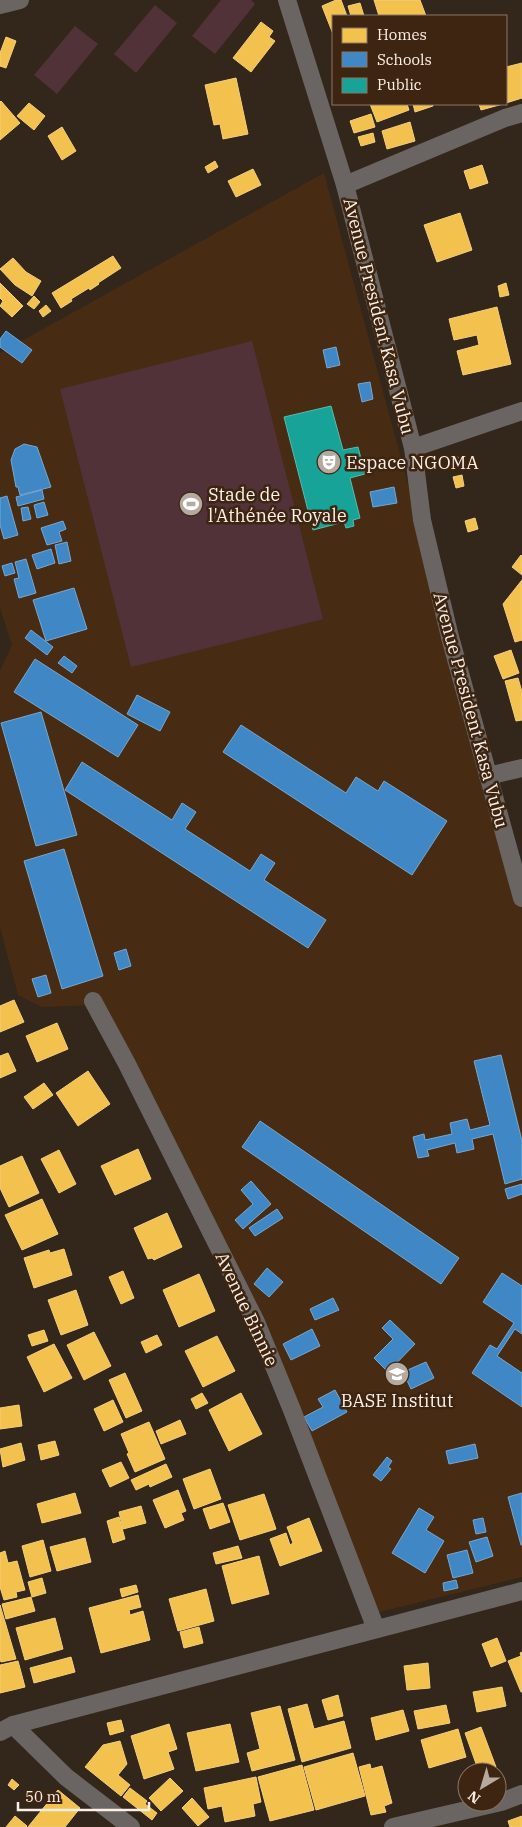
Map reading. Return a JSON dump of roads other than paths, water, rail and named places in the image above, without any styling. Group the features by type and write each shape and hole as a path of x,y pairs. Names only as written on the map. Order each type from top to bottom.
{"street":[{"path":"0,5 20,0"},
{"name":"Avenue President Kasa Vubu","path":"287,0 345,185 413,448 422,520 450,637 522,898"},
{"path":"345,185 504,118 522,113"},
{"path":"413,448 522,411"},
{"path":"488,776 522,768"},
{"name":"Avenue Binnie","path":"93,1001 127,1064 256,1322 376,1628"},
{"path":"7,1729 376,1628 522,1591"},
{"path":"7,1729 131,1827"},
{"path":"393,1827 501,1802 522,1794"}],"place":[{"name":"Espace NGOMA","path":"329,462"},
{"name":"Stade de l'Athénée Royale","path":"191,504"},
{"name":"BASE Institut","path":"397,1374"}]}
